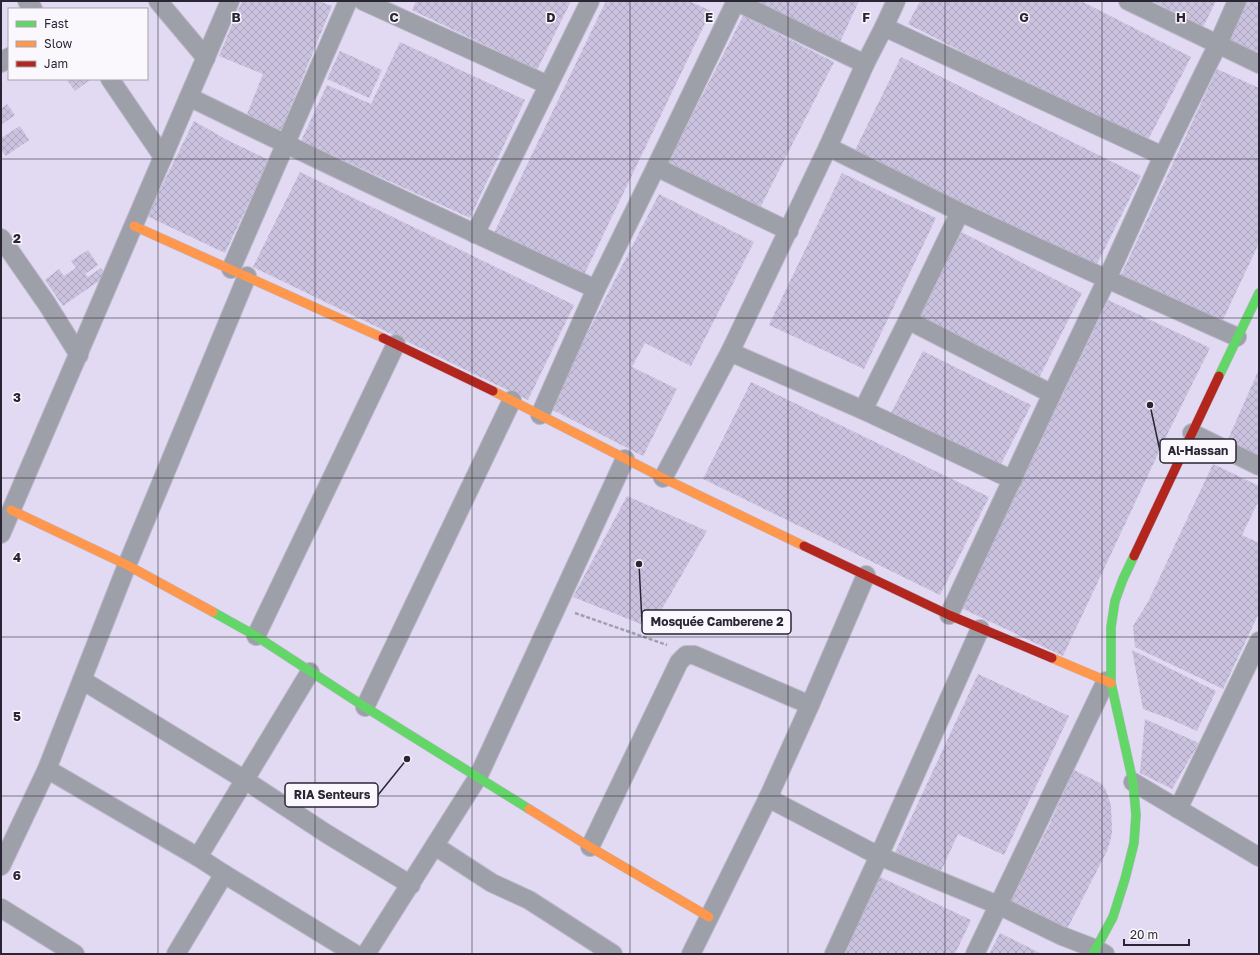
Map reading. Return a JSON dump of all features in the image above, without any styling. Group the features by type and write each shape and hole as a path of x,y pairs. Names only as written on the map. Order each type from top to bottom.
{"street":[{"path":"158,1 206,58"},
{"path":"1,534 230,1"},
{"path":"1,866 47,769 127,565 239,272 286,144 348,1"},
{"path":"363,1 548,85"},
{"path":"476,234 590,1"},
{"path":"540,415 596,289 736,1 865,64"},
{"path":"663,478 730,352 789,231 865,64 896,1"},
{"path":"1128,1 1259,64"},
{"path":"949,615 1237,1"},
{"path":"884,27 1163,156"},
{"path":"111,80 163,157"},
{"path":"189,97 476,234 596,289"},
{"path":"828,147 960,212 1237,337"},
{"path":"656,167 789,231"},
{"path":"863,410 960,212"},
{"path":"134,226 396,344 512,400 663,478 949,615 1109,682"},
{"path":"1,238 47,304 79,354"},
{"path":"768,798 880,856 998,905 1098,952 1113,917 1125,879 1134,844 1136,815 1133,782 1109,682 1111,627 1114,601 1123,579 1259,293"},
{"path":"908,320 1052,394"},
{"path":"256,636 396,344"},
{"path":"730,352 863,410 1013,480"},
{"path":"365,707 512,400"},
{"path":"1192,433 1259,466"},
{"path":"366,954 478,777 625,459"},
{"path":"11,510 127,565 256,636 365,707 590,847 709,917"},
{"path":"691,954 768,798 866,575"},
{"path":"834,954 880,856 980,629"},
{"path":"1178,809 1255,660 1259,641"},
{"path":"590,847 679,662 686,655 694,655 810,705"},
{"path":"198,857 310,672"},
{"path":"82,680 244,780 327,834 411,884"},
{"path":"975,954 1109,682"},
{"path":"47,769 198,857 355,954"},
{"path":"1133,782 1259,857"},
{"path":"435,846 492,882 529,900 613,954"},
{"path":"176,954 224,874"},
{"path":"1,908 75,954"}],"path":[{"path":"557,607 694,655"}],"building":[{"path":"242,1 319,1 332,6 280,133 245,119 263,74 219,56"},
{"path":"416,1 571,1 537,70 412,10"},
{"path":"606,1 689,1 711,11 582,279 492,237"},
{"path":"752,1 859,1 840,42"},
{"path":"920,1 1081,1 1191,57 1145,146 908,24"},
{"path":"1152,1 1216,1 1203,27"},
{"path":"1246,1 1259,1 1259,58 1226,42"},
{"path":"743,16 834,62 758,212 666,166"},
{"path":"400,42 525,100 470,218 301,141 327,85 371,104"},
{"path":"340,51 382,70 369,98 327,79"},
{"path":"901,57 1141,176 1095,268 855,150"},
{"path":"1217,69 1259,88 1259,243 1222,322 1121,275"},
{"path":"67,80 90,80 75,91"},
{"path":"7,104 15,115 1,125 1,109"},
{"path":"194,121 229,141 269,160 225,253 147,216"},
{"path":"20,126 29,140 6,156 1,150 1,138"},
{"path":"300,172 574,305 528,400 253,267"},
{"path":"842,173 936,218 864,369 769,325"},
{"path":"659,194 754,242 691,366 645,343 632,367 677,389 643,456 549,408"},
{"path":"961,232 1082,293 1038,380 918,319"},
{"path":"88,250 98,265 85,274 88,277 101,268 106,276 63,306 45,280 59,269 64,276 76,268 71,261"},
{"path":"1108,300 1210,348 1165,439 1063,656 961,608"},
{"path":"923,351 1031,405 999,468 891,413"},
{"path":"1259,369 1259,458 1226,444"},
{"path":"751,382 989,497 940,595 703,479"},
{"path":"1213,464 1259,486 1259,500 1242,535 1259,543 1259,613 1223,689 1135,647 1133,626 1148,602"},
{"path":"627,496 707,531 651,628 573,597"},
{"path":"1132,650 1216,691 1197,731 1143,709"},
{"path":"978,674 1069,716 1004,855 958,834 937,880 892,859"},
{"path":"1145,719 1199,743 1172,789 1140,773"},
{"path":"1074,770 1102,784 1106,790 1111,805 1112,831 1107,851 1066,931 1010,903 1049,825"},
{"path":"880,877 971,920 955,954 843,954"},
{"path":"1000,933 1042,954 989,954"}],"traffic: fast":[{"path":"1219,376 1259,293"},
{"path":"1093,954 1113,917 1134,843 1136,815 1133,782 1111,683 1111,627 1115,601 1134,556"},
{"path":"213,612 256,636 365,707 529,809"}],"traffic: slow":[{"path":"134,226 383,338"},
{"path":"493,391 663,478 804,546"},
{"path":"11,510 127,565 213,612"},
{"path":"1052,658 1111,683"},
{"path":"529,809 590,847 709,917"}],"traffic: jam":[{"path":"383,338 493,391"},
{"path":"1134,556 1219,376"},
{"path":"804,546 949,615 1052,658"}],"place":[{"name":"Al-Hassan","path":"1150,405"},
{"name":"Mosquée Camberene 2","path":"639,564"},
{"name":"RIA Senteurs","path":"407,759"}]}
